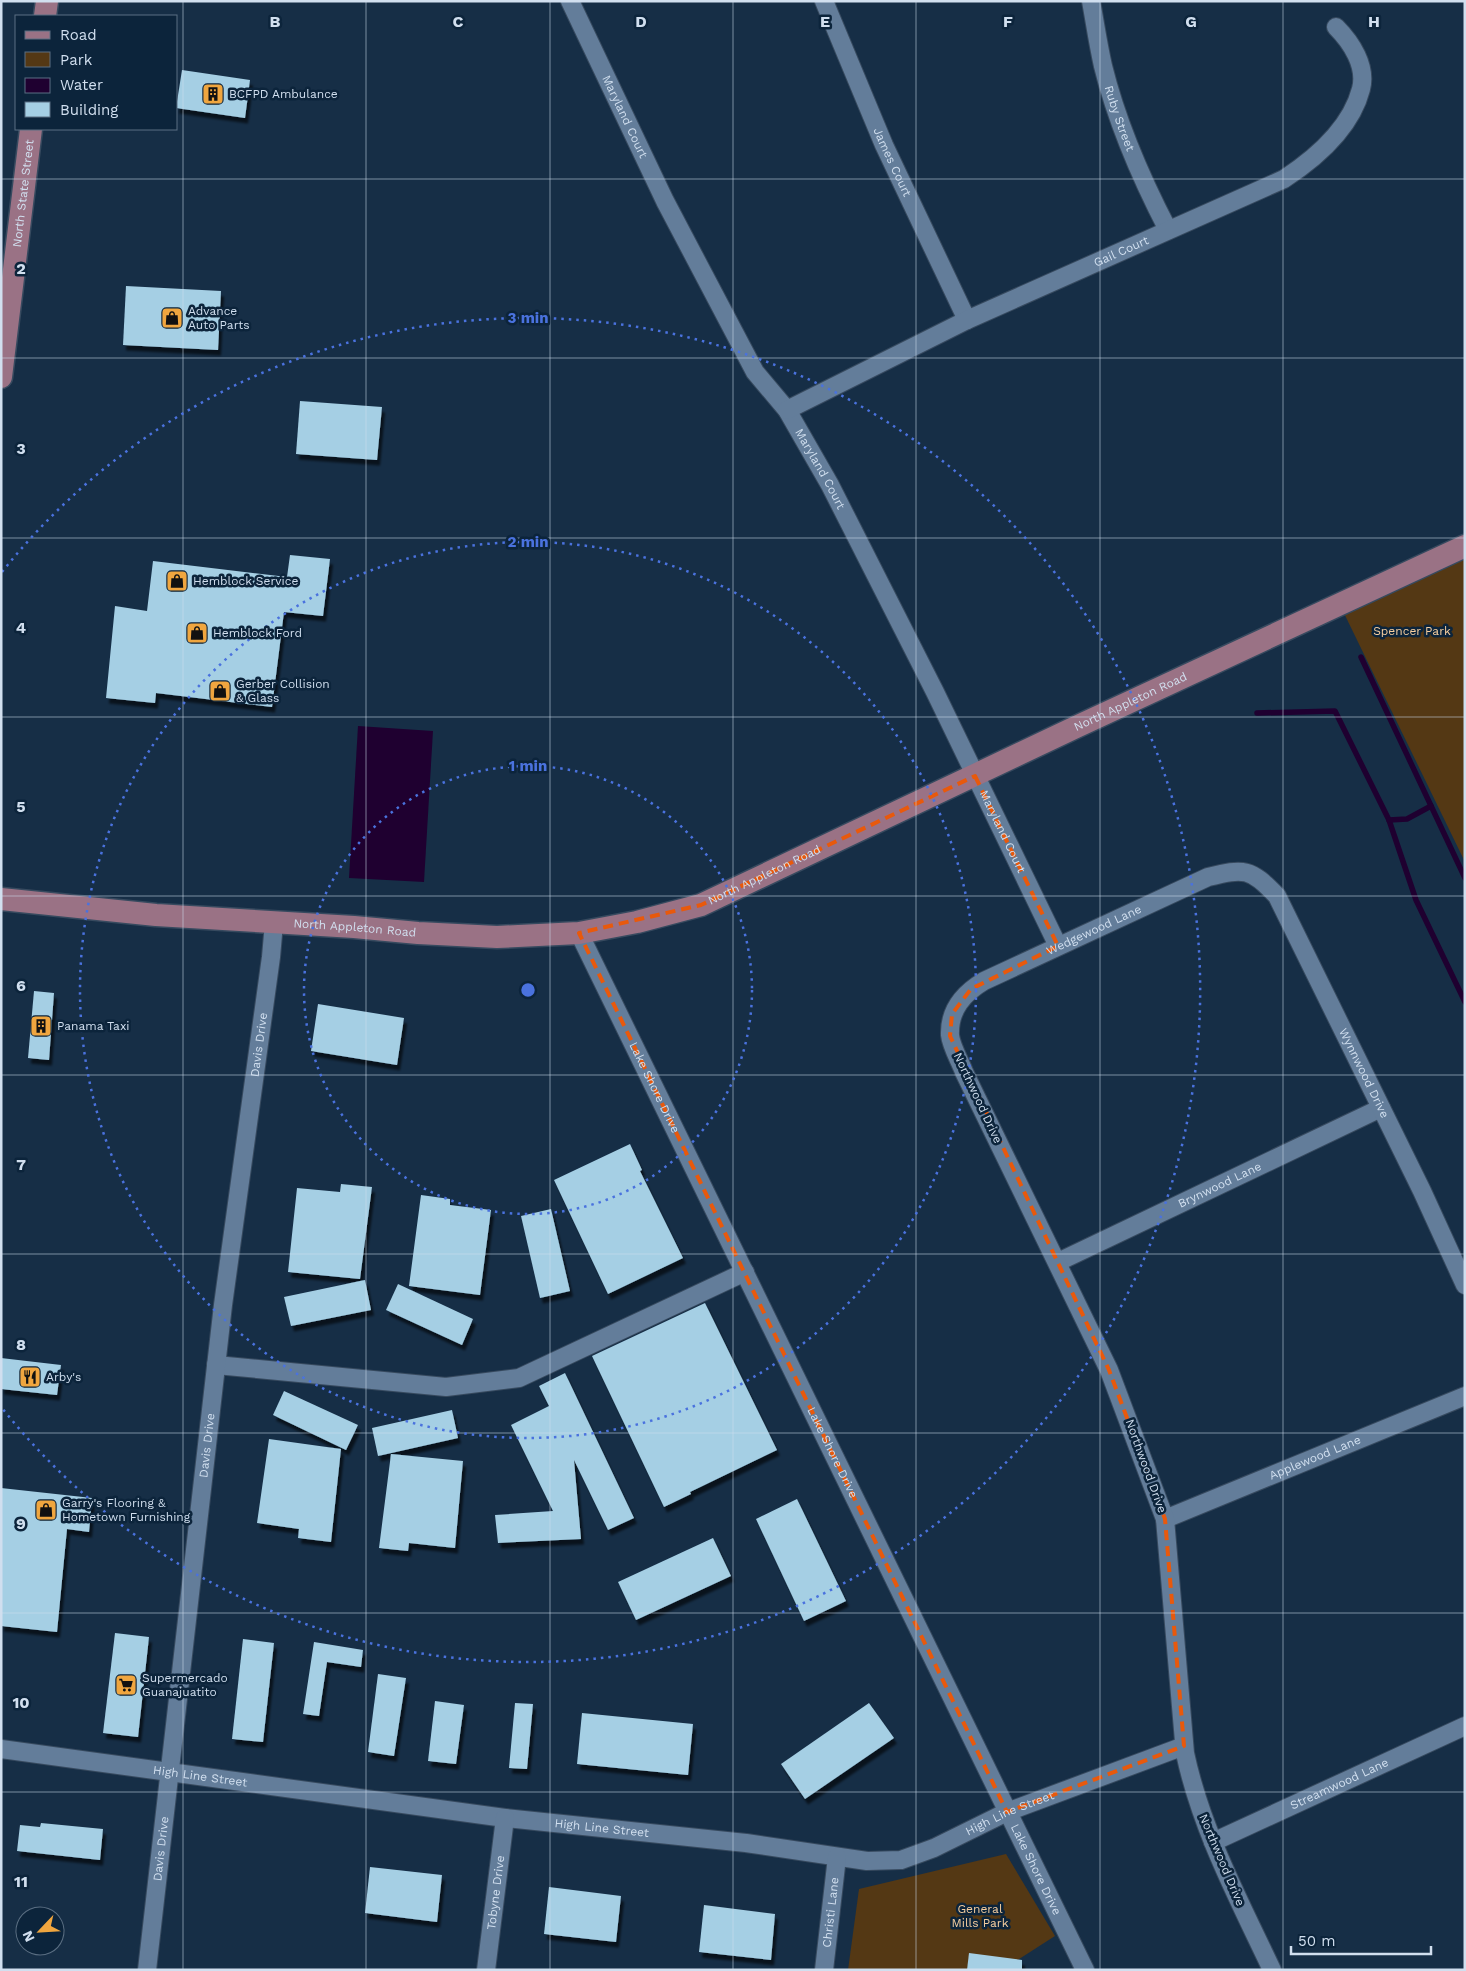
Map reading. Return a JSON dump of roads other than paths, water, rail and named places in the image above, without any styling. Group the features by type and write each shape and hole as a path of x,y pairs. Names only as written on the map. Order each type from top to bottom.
{"main road":[{"path":"45,15 46,1"},
{"name":"North State Street","path":"1,377 31,130"},
{"name":"North Appleton Road","path":"1,899 156,915 497,937 579,934 637,922 701,905 1076,727 1465,546"}],"street":[{"name":"Maryland Court","path":"570,1 665,201 755,372 787,410 830,485 888,597 1058,946"},
{"name":"James Court","path":"824,1 884,145 967,320"},
{"name":"Ruby Street","path":"1091,1 1104,66 1122,128 1147,189 1168,230"},
{"name":"Gail Court","path":"787,410 967,320 1284,179 1308,162 1333,138 1355,104 1362,87 1360,63 1348,39 1336,27"},
{"name":"Wedgewood Lane","path":"952,1014 956,1005 971,989 1058,946 1208,877 1236,870 1248,872"},
{"name":"Wynnwood Drive","path":"1248,872 1264,882 1277,896 1422,1191 1465,1285"},
{"name":"Davis Drive","path":"147,1970 216,1365 274,923"},
{"name":"Lake Shore Drive","path":"579,934 1007,1812 1086,1970"},
{"name":"Northwood Drive","path":"952,1014 950,1036 964,1072 1110,1370 1165,1519 1184,1746 1192,1786 1213,1842 1272,1970"},
{"name":"Brynwood Lane","path":"1058,1262 1381,1108"},
{"path":"216,1365 446,1387 519,1378 745,1272"},
{"name":"Applewood Lane","path":"1165,1519 1465,1396"},
{"name":"Streamwood Lane","path":"1213,1842 1465,1726"},
{"name":"High Line Street","path":"1,1749 505,1818 746,1844 867,1861 901,1860 952,1841 1007,1812 1184,1746"},
{"name":"Tobyne Drive","path":"486,1970 505,1818"},
{"name":"Christi Lane","path":"824,1970 837,1857"}],"water":[{"path":"358,726 433,731 424,882 349,878"}],"waterway":[{"path":"1361,657 1465,878"},
{"path":"1257,713 1335,711 1389,820 1416,900 1465,1002"},
{"path":"1389,820 1407,819 1431,806"}],"place":[{"name":"BCFPD Ambulance","path":"213,94"},
{"name":"Advance Auto Parts","path":"172,318"},
{"name":"Hemblock Service","path":"177,581"},
{"name":"Hemblock Ford","path":"197,633"},
{"name":"Gerber Collision & Glass","path":"220,691"},
{"name":"Panama Taxi","path":"41,1026"},
{"name":"Arby's","path":"30,1377"},
{"name":"Garry's Flooring & Hometown Furnishing","path":"46,1510"},
{"name":"Supermercado Guanajuatito","path":"126,1685"}],"park label":[{"name":"Spencer Park","path":"1412,631"},
{"name":"General Mills Park","path":"980,1916"}]}
